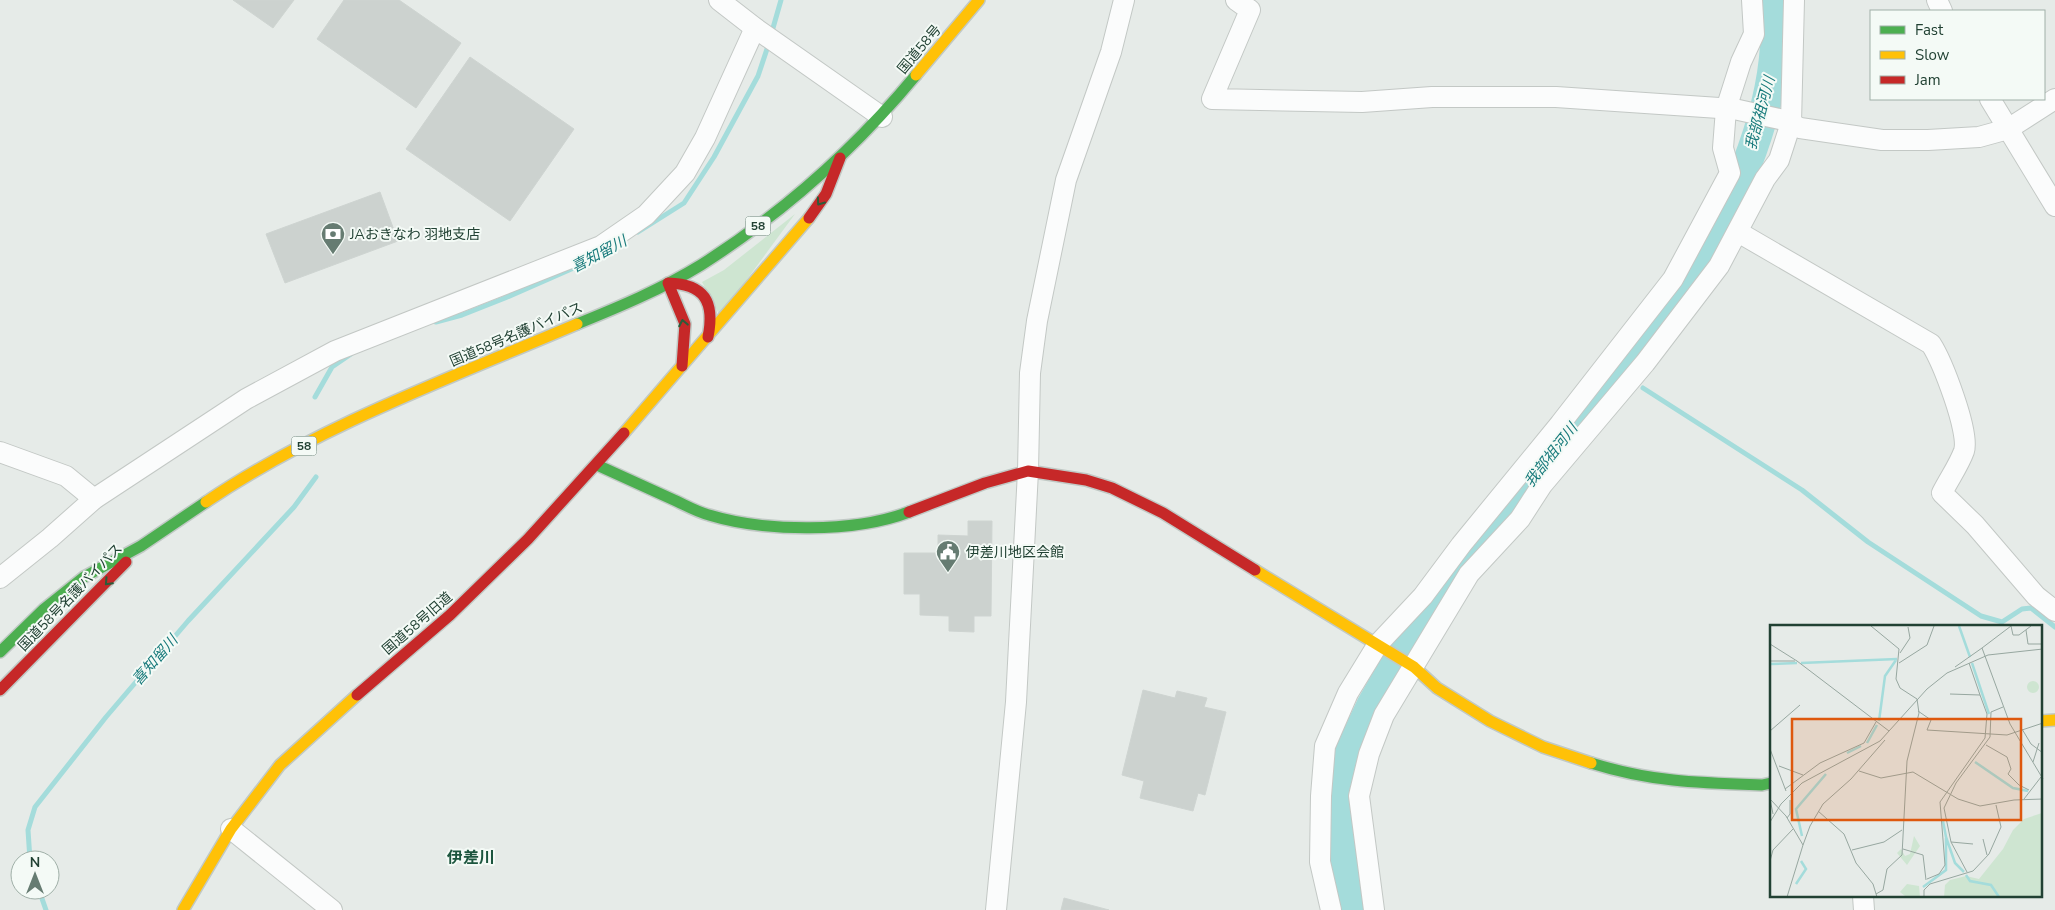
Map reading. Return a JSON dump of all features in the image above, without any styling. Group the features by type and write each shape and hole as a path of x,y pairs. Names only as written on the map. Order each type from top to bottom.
{"main road":[{"name":"国道58号","path":"882,117 979,0"},
{"name":"国道58号名護バイパス","path":"0,652 44,609 84,577 141,546 221,492 290,452 408,396 626,304 668,283 747,234 792,201 882,117"},
{"name":"国道58号旧道","path":"182,910 231,830 287,759 486,582 597,464 811,216 826,194 840,158"},
{"path":"682,366 685,324 668,283 692,285 704,294 712,312 712,322 708,337"},
{"path":"597,464 708,515 749,524 796,528 852,524 890,518 986,483 1028,471 1086,480 1112,488 1163,512 1412,666 1424,680 1487,721 1552,751 1576,760 1686,783 1762,785 1770,783"},
{"name":"国道58号名護バイパス","path":"0,690 99,592 141,546"},
{"path":"2042,721 2055,720"}],"street":[{"path":"719,0 758,30 882,117"},
{"path":"996,910 1016,702 1028,471 1030,373 1037,321 1066,180 1111,52 1124,0"},
{"path":"1236,0 1250,10 1212,99 1362,102 1432,97 1556,97 1730,109 1788,122 1800,128 1882,140 1979,137 2008,129 2055,99"},
{"path":"1331,910 1320,862 1321,796 1325,746 1348,693 1382,647 1424,596 1461,544 1560,424 1672,280 1730,172 1723,148 1741,62 1754,34 1752,0"},
{"path":"1374,910 1359,796 1369,754 1384,715 1439,620 1469,574 1520,519 1542,485 1645,363 1719,266 1765,179 1779,160 1788,122 1794,0"},
{"path":"0,578 50,538 94,499 217,417 336,351 570,260 601,246 646,215 685,172 706,138 758,30"},
{"path":"1991,100 2055,206"},
{"path":"1738,232 1931,344 1940,358 1954,402 1962,428 1964,450 1942,493 1976,525 2036,596 2055,611"},
{"path":"0,452 66,476 94,499"},
{"path":"231,830 332,910"}],"green space":[{"path":"795,214 720,316 702,282 724,270"}],"building":[{"path":"233,0 294,0 273,28"},
{"path":"344,0 399,0 461,43 416,108 317,39"},
{"path":"470,57 574,129 510,221 406,149"},
{"path":"380,192 398,241 285,283 266,234"},
{"name":"伊差川地区会館","path":"968,521 992,521 991,616 974,616 974,632 949,631 949,616 920,615 920,594 904,594 904,553 938,553 938,535 968,536"},
{"path":"1143,690 1175,698 1177,691 1207,698 1204,707 1226,712 1205,795 1198,793 1193,811 1140,798 1144,781 1122,775"},
{"path":"1064,898 1109,910 1061,910"}],"waterway":[{"name":"喜知留川","path":"771,35 781,0"},
{"name":"我部祖河川","path":"1353,910 1340,832 1348,755 1371,706 1403,650 1448,584 1692,277 1734,195 1757,136 1772,76 1775,46 1772,0"},
{"name":"喜知留川","path":"638,232 684,203 714,157 758,76 769,43"},
{"name":"喜知留川","path":"436,322 462,315 505,298 601,256"},
{"name":"喜知留川","path":"315,397 332,367 351,354"},
{"path":"1643,388 1802,490 1868,542 1981,616 2002,622 2022,609 2031,608 2055,627"},
{"name":"喜知留川","path":"29,850 28,830 35,807 106,717 188,621 294,507 316,477"},
{"name":"喜知留川","path":"42,900 46,910"}],"traffic: fast":[{"path":"577,324 640,297 686,274 760,224 816,179 868,129 916,75"},
{"path":"597,465 700,512 731,521 756,525 809,528 836,527 887,519 909,512"},
{"path":"0,652 44,609 84,577 141,546 206,502"},
{"path":"1591,763 1655,778 1762,785 1770,783"}],"traffic: slow":[{"path":"916,75 979,0"},
{"path":"624,433 809,218"},
{"path":"206,502 249,475 340,426 387,404 577,324"},
{"path":"1255,570 1414,667 1437,688 1490,721 1543,747 1591,763"},
{"path":"183,910 231,829 280,765 357,695"},
{"path":"2042,721 2055,720"}],"traffic: jam":[{"path":"809,218 826,194 840,158"},
{"path":"682,366 685,324 668,283 691,287 699,291 704,297 710,314 708,337"},
{"path":"357,695 450,615 528,539 624,433"},
{"path":"909,512 985,483 1028,471 1086,480 1112,488 1163,513 1255,570"},
{"path":"0,690 126,562"}],"place":[{"name":"JAおきなわ 羽地支店","path":"333,255"},
{"name":"伊差川地区会館","path":"948,573"}],"district":[{"name":"伊差川","path":"471,857"}]}
